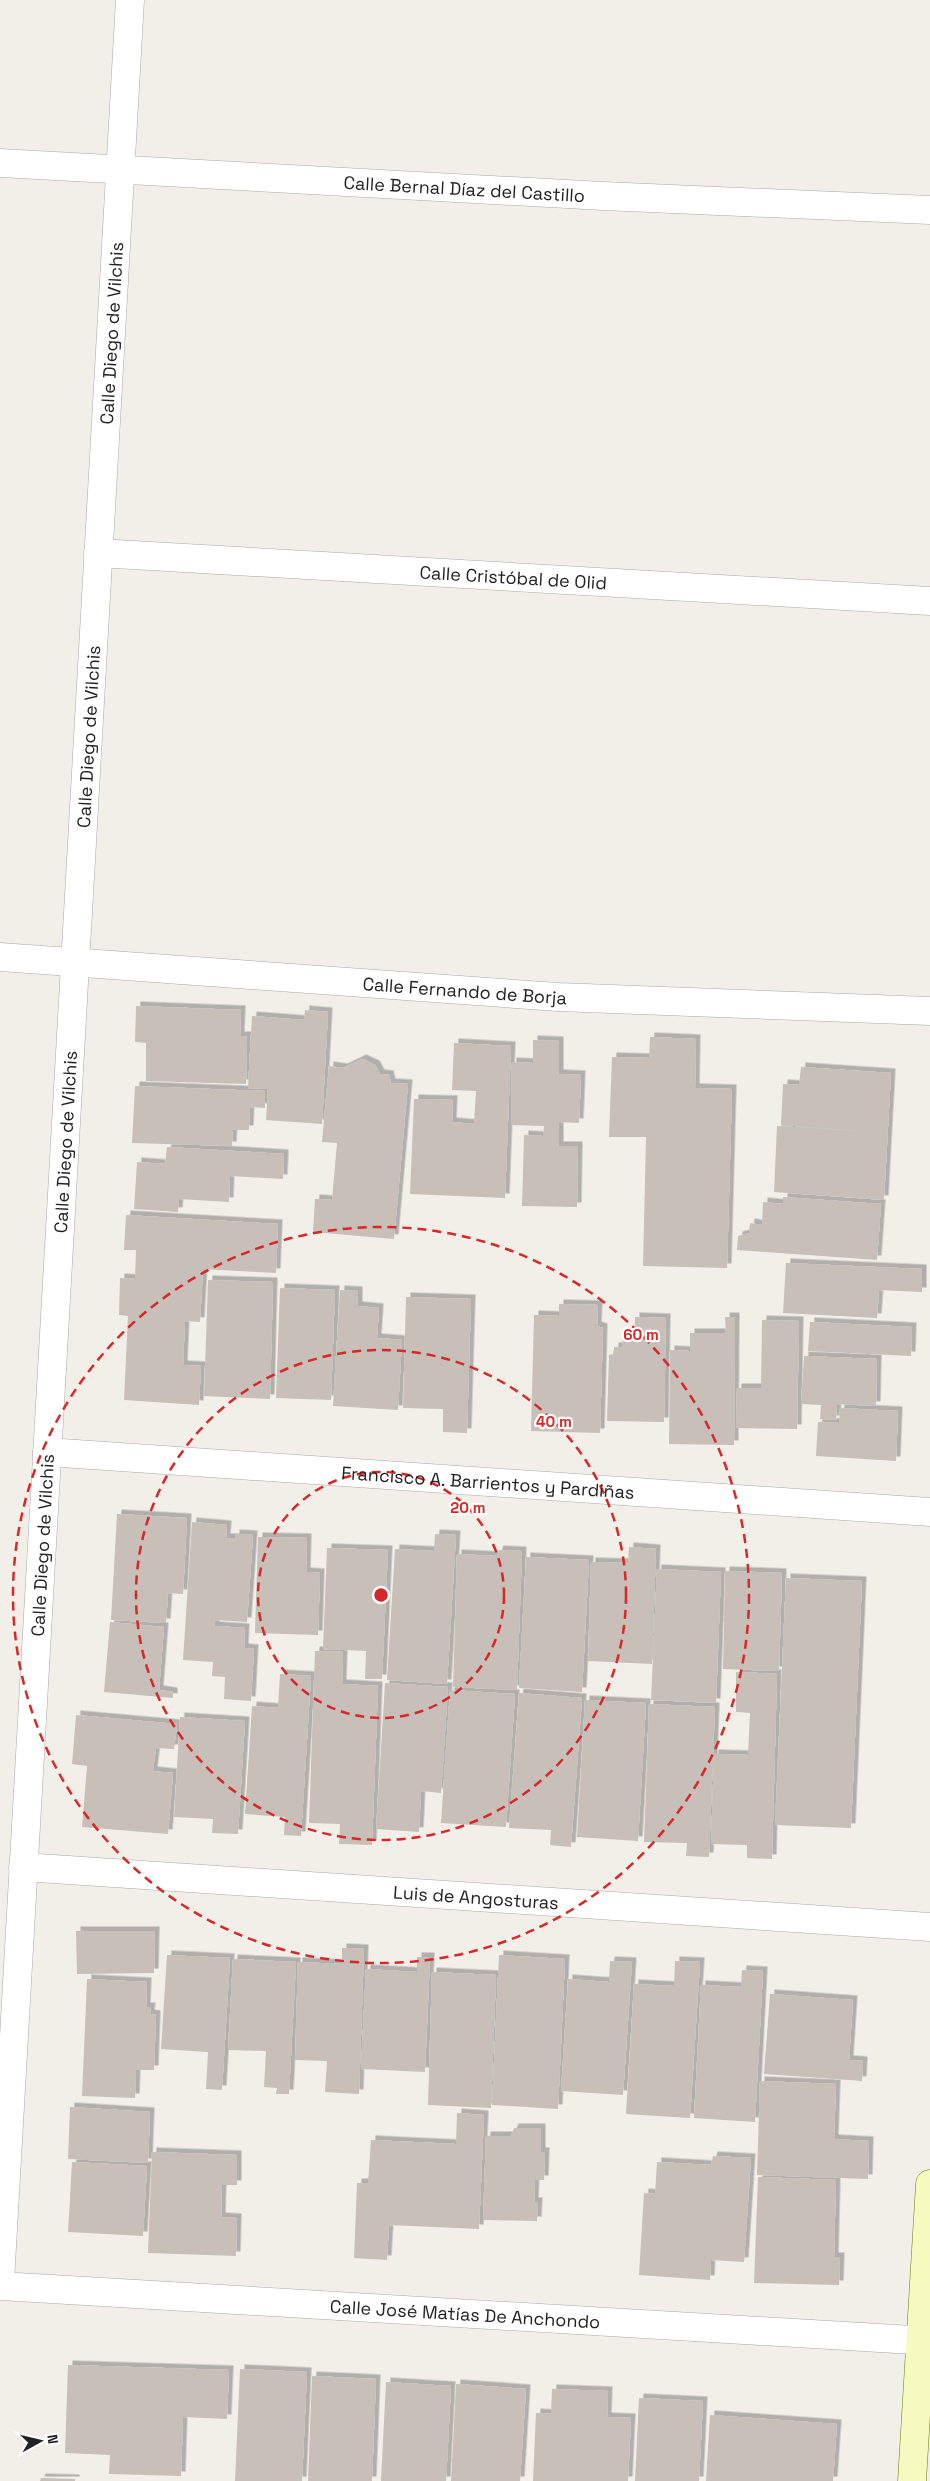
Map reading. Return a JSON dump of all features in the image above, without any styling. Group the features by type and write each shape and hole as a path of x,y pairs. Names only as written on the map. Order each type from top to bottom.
{"main road":[{"path":"912,2481 926,2341 930,2184"}],"street":[{"name":"Calle Diego de Vilchis","path":"0,2284 73,963 130,0"},
{"name":"Calle Bernal Díaz del Castillo","path":"0,163 930,210"},
{"name":"Calle Cristóbal de Olid","path":"98,553 930,601"},
{"name":"Calle Fernando de Borja","path":"0,957 558,997 930,1011"},
{"name":"Francisco A. Barrientos y Pardiñas","path":"47,1452 930,1512"},
{"name":"Luis de Angosturas","path":"23,1867 930,1927"},
{"name":"Calle José Matías De Anchondo","path":"0,2284 926,2341"}],"building":[{"path":"136,1006 241,1010 240,1036 247,1036 246,1084 146,1081 146,1043 135,1042"},
{"path":"305,1010 328,1012 322,1124 266,1120 268,1089 248,1088 252,1016 304,1020"},
{"path":"650,1037 696,1039 695,1088 732,1089 727,1268 643,1266 646,1137 609,1137 612,1057 649,1058"},
{"path":"533,1040 559,1041 559,1074 581,1075 579,1123 559,1122 559,1146 578,1146 577,1207 522,1206 524,1135 543,1136 544,1126 511,1125 512,1062 533,1063"},
{"path":"454,1043 511,1046 505,1198 410,1194 414,1099 453,1100 452,1122 474,1124 476,1091 452,1090"},
{"path":"362,1059 375,1065 380,1074 389,1075 391,1083 408,1084 394,1239 313,1232 315,1199 332,1200 337,1143 322,1142 329,1066 343,1068"},
{"path":"801,1067 891,1073 884,1200 774,1192 777,1126 878,1132 781,1125 783,1084 799,1085"},
{"path":"135,1086 265,1091 265,1108 250,1107 249,1130 233,1130 232,1146 132,1143"},
{"path":"167,1147 284,1154 283,1179 230,1176 229,1202 179,1199 178,1212 134,1209 137,1162 165,1164"},
{"path":"783,1197 881,1204 877,1260 737,1250 738,1236 749,1233 750,1223 762,1225 763,1202 783,1204"},
{"path":"126,1215 278,1224 276,1273 203,1269 200,1322 185,1321 183,1365 201,1366 199,1405 124,1400 128,1316 119,1315 120,1278 135,1279 136,1250 124,1250"},
{"path":"786,1263 922,1269 922,1292 879,1290 877,1318 783,1313"},
{"path":"208,1280 273,1282 270,1399 204,1396"},
{"path":"280,1288 335,1290 331,1400 276,1398"},
{"path":"340,1290 358,1291 358,1306 379,1308 377,1338 402,1340 398,1410 333,1406"},
{"path":"406,1297 471,1299 467,1433 443,1432 443,1409 403,1408"},
{"path":"559,1304 598,1305 597,1326 603,1328 600,1433 531,1431 534,1315 559,1316"},
{"path":"635,1317 666,1318 664,1422 607,1421 609,1355 614,1354 614,1347 622,1347 623,1335 635,1336"},
{"path":"725,1317 735,1317 734,1445 669,1444 670,1350 690,1351 690,1333 726,1333"},
{"path":"762,1320 799,1321 797,1429 736,1428 737,1388 761,1388"},
{"path":"810,1322 912,1327 911,1356 808,1351"},
{"path":"804,1356 877,1359 876,1406 837,1404 836,1420 820,1419 821,1405 801,1404"},
{"path":"840,1408 898,1411 896,1461 816,1456 818,1422 839,1423"},
{"path":"117,1514 187,1518 183,1594 168,1593 166,1623 111,1620"},
{"path":"192,1522 227,1525 226,1538 235,1538 235,1534 253,1535 247,1622 215,1620 215,1626 245,1628 244,1648 254,1649 251,1701 224,1699 225,1677 212,1676 213,1662 183,1660"},
{"path":"435,1534 456,1535 447,1684 387,1680 395,1549 434,1551"},
{"path":"258,1537 307,1538 306,1572 320,1573 318,1635 255,1633"},
{"path":"629,1547 656,1549 652,1664 588,1661 591,1562 628,1563"},
{"path":"327,1548 388,1550 382,1679 365,1679 366,1651 323,1649"},
{"path":"499,1550 522,1551 517,1690 453,1687 457,1554 497,1556"},
{"path":"526,1557 589,1560 582,1692 519,1688"},
{"path":"657,1569 721,1572 716,1703 651,1700"},
{"path":"725,1571 782,1573 779,1671 723,1669"},
{"path":"786,1578 862,1581 851,1828 775,1825"},
{"path":"110,1622 164,1627 159,1690 173,1692 173,1698 104,1692"},
{"path":"315,1651 343,1652 342,1684 378,1686 372,1845 339,1844 340,1824 309,1823"},
{"path":"736,1672 777,1674 772,1859 747,1858 747,1845 711,1844 714,1754 748,1755 750,1713 736,1712"},
{"path":"280,1674 311,1676 301,1836 284,1835 285,1817 245,1814 252,1706 278,1708"},
{"path":"385,1683 448,1687 441,1793 421,1791 419,1832 376,1829"},
{"path":"450,1690 515,1694 506,1827 441,1823"},
{"path":"519,1693 582,1698 571,1847 550,1845 551,1830 509,1828"},
{"path":"585,1700 646,1703 638,1841 577,1837"},
{"path":"649,1704 715,1707 709,1857 686,1856 687,1843 644,1842"},
{"path":"76,1715 177,1724 174,1749 156,1748 153,1771 173,1773 168,1834 82,1827 87,1766 72,1764"},
{"path":"180,1717 245,1721 238,1834 212,1833 213,1819 174,1817"},
{"path":"76,1931 155,1931 154,1973 77,1974"},
{"path":"342,1948 364,1949 359,2094 325,2092 327,2061 295,2060 298,1962 342,1964"},
{"path":"167,1955 230,1958 222,2090 206,2089 208,2052 161,2049"},
{"path":"499,1955 565,1959 558,2109 492,2105"},
{"path":"417,1957 430,1957 425,2072 361,2069 366,1969 417,1972"},
{"path":"233,1959 296,1962 289,2094 276,2094 277,2088 264,2087 266,2051 228,2050"},
{"path":"610,1961 632,1962 623,2095 561,2091 568,1979 609,1982"},
{"path":"675,1961 700,1962 690,2118 626,2114 634,1984 674,1986"},
{"path":"742,1970 763,1971 755,2122 694,2118 701,1985 741,1987"},
{"path":"432,1972 496,1975 491,2108 428,2105"},
{"path":"87,1979 147,1982 146,2007 151,2007 150,2014 156,2015 154,2070 136,2070 135,2098 82,2096"},
{"path":"770,1994 853,2000 849,2060 863,2061 862,2081 764,2074"},
{"path":"760,2081 836,2084 834,2139 869,2141 868,2179 757,2175"},
{"path":"70,2107 150,2112 148,2163 68,2159"},
{"path":"457,2113 484,2115 479,2229 389,2225 387,2260 354,2258 357,2183 368,2183 371,2140 456,2144"},
{"path":"514,2128 541,2128 541,2152 545,2152 544,2180 535,2180 534,2202 538,2202 537,2221 483,2220 486,2136 511,2136"},
{"path":"152,2152 237,2155 237,2185 222,2185 221,2217 237,2218 236,2256 148,2253"},
{"path":"713,2156 751,2158 744,2262 711,2260 710,2280 639,2275 644,2193 655,2194 657,2162 711,2165"},
{"path":"72,2162 147,2166 143,2236 68,2232"},
{"path":"758,2177 836,2180 834,2257 840,2257 839,2285 754,2283"},
{"path":"68,2365 229,2370 227,2419 183,2417 181,2476 109,2474 110,2455 65,2453"},
{"path":"240,2369 307,2372 302,2481 235,2481"},
{"path":"312,2376 376,2379 372,2481 308,2481"},
{"path":"386,2382 451,2386 446,2481 381,2481"},
{"path":"456,2384 526,2389 520,2481 451,2481"},
{"path":"552,2389 608,2391 607,2417 631,2418 628,2481 533,2481 536,2413 551,2414"},
{"path":"639,2398 703,2401 699,2481 635,2481"},
{"path":"710,2415 837,2424 833,2481 706,2481"},
{"path":"41,2478 75,2479 75,2481 40,2481"}]}
